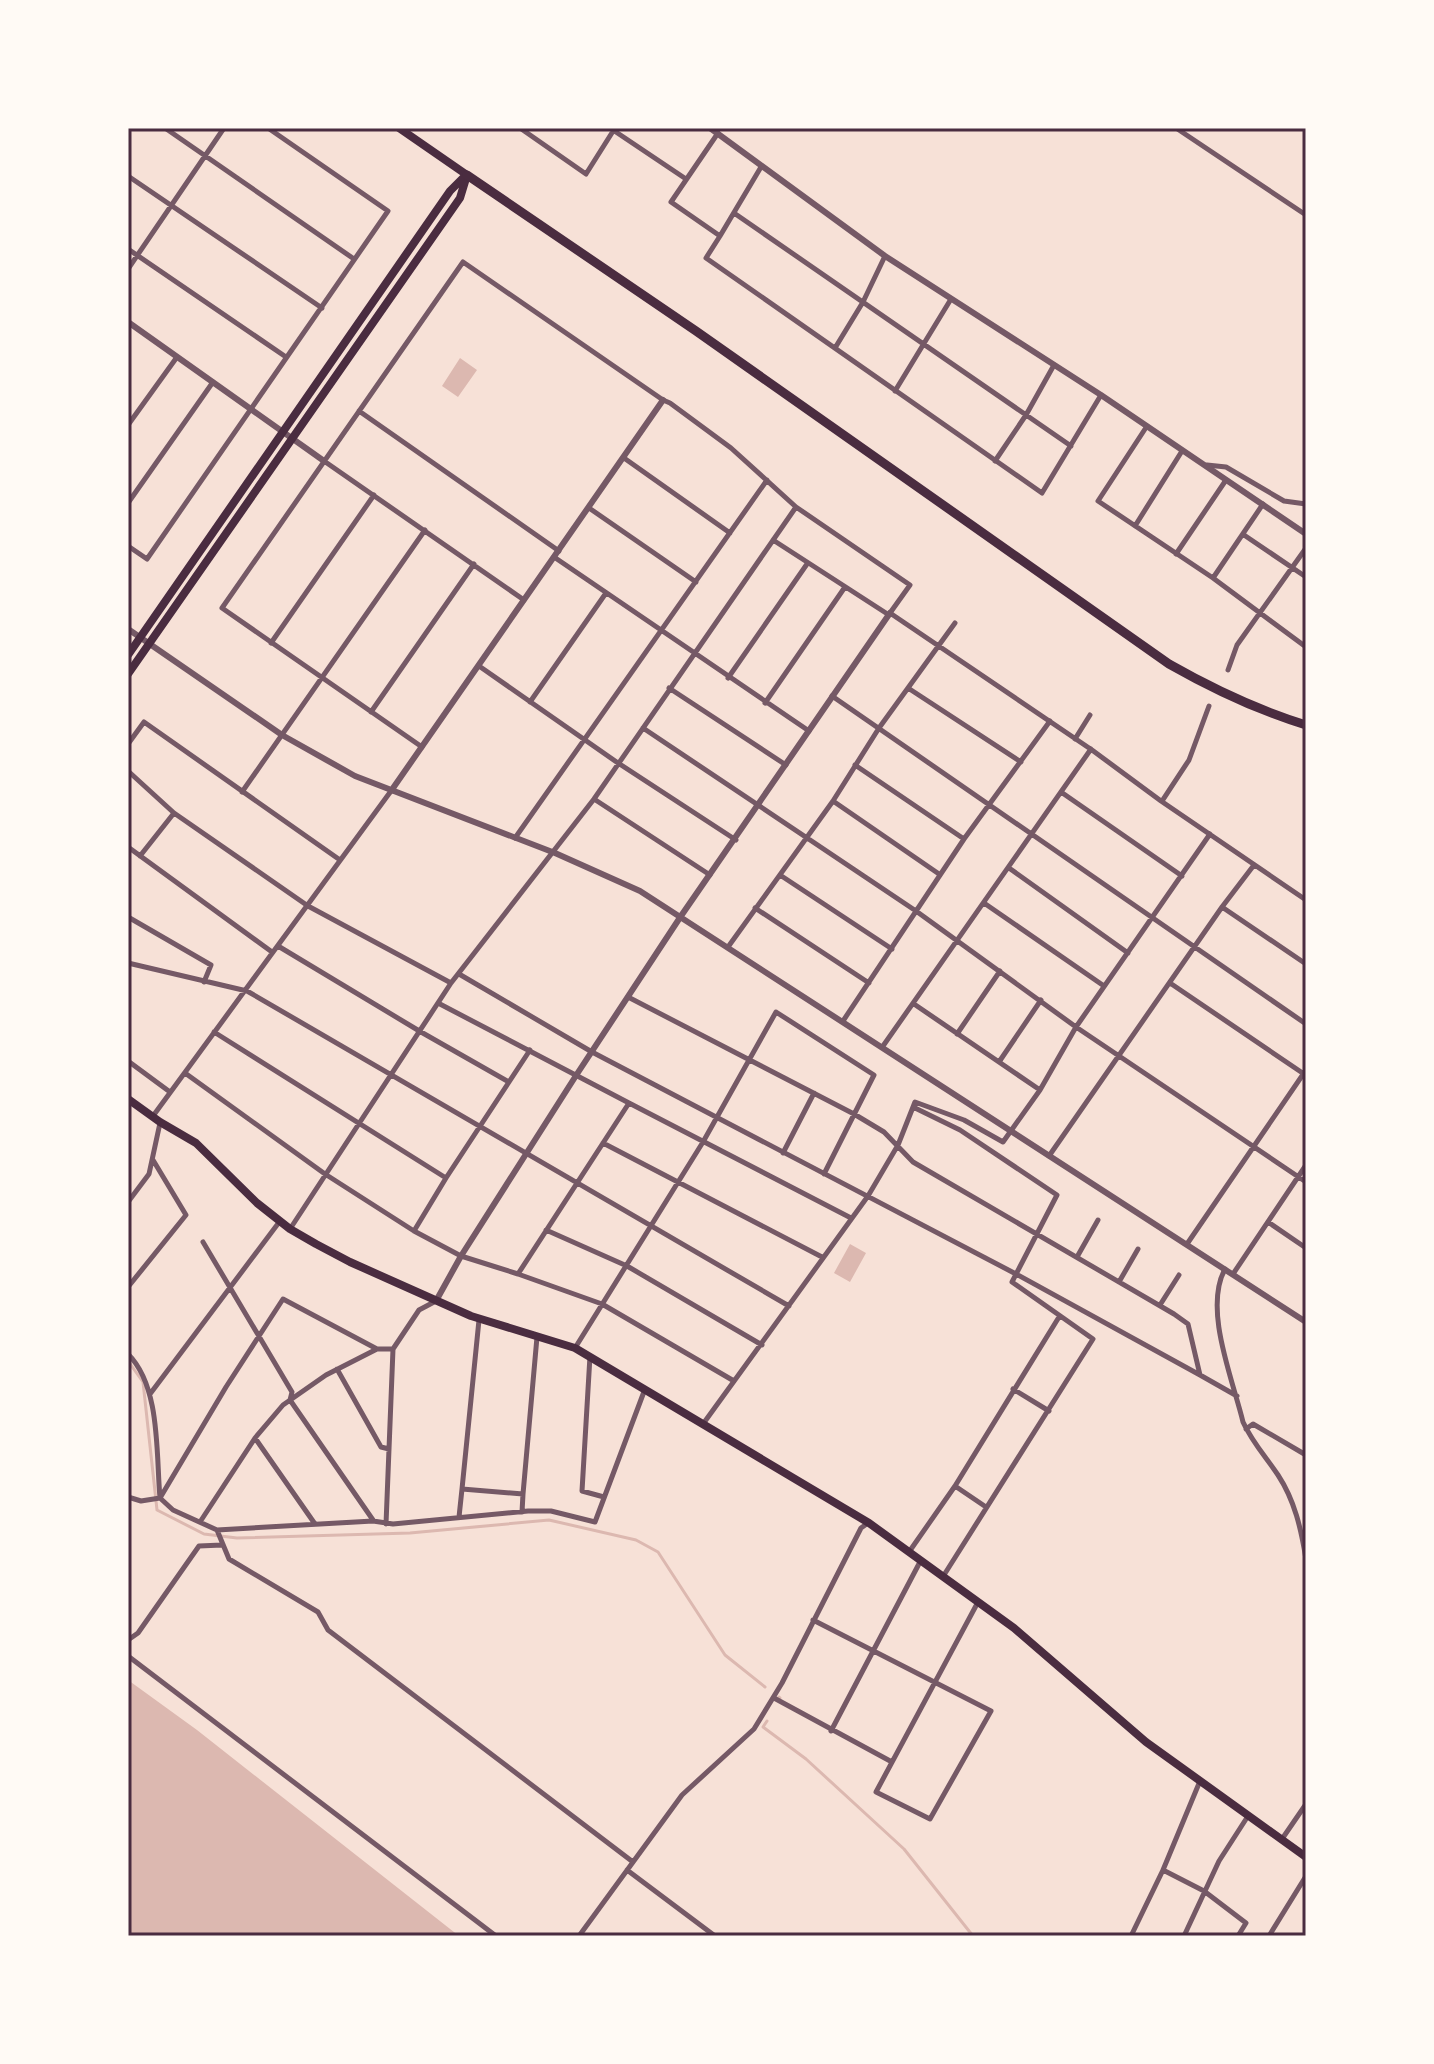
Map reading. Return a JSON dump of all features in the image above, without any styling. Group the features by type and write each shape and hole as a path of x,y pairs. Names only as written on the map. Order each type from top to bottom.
{"highway":[{"path":"467,175 671,314 1169,664 1252,707 1306,725"}],"main road":[{"path":"399,128 467,175"},
{"path":"128,655 450,191 467,175"},
{"path":"128,674 460,198 467,175"},
{"path":"128,1099 196,1143 257,1203 290,1229 350,1262 479,1320 575,1348 869,1523 1014,1628 1146,1742 1306,1857"}],"street":[{"path":"165,128 354,259"},
{"path":"128,269 224,128"},
{"path":"128,546 147,559 388,211 268,128"},
{"path":"520,128 586,174 613,129 686,179"},
{"path":"710,128 885,256 1101,395 1306,534"},
{"path":"1176,128 1306,215"},
{"path":"718,133 671,202 720,236"},
{"path":"761,167 706,258 1042,493 1101,395"},
{"path":"128,176 322,308"},
{"path":"734,213 1071,446"},
{"path":"128,249 286,357"},
{"path":"835,348 863,302 885,256"},
{"path":"386,1524 393,1349 419,1310 436,1301 461,1256 681,916 910,585 796,507 731,448 670,403 463,262 222,608 422,747"},
{"path":"895,391 951,299"},
{"path":"128,322 524,600"},
{"path":"128,425 177,357"},
{"path":"995,461 1054,365"},
{"path":"128,503 213,382"},
{"path":"128,1202 149,1174 156,1119 170,1092 391,791 663,400"},
{"path":"359,411 606,593 809,731"},
{"path":"1147,426 1098,501 1213,578 1306,647"},
{"path":"1135,526 1182,451"},
{"path":"624,458 730,533"},
{"path":"1206,465 1226,467 1284,501 1306,504"},
{"path":"1176,554 1227,479"},
{"path":"515,838 767,480"},
{"path":"271,643 374,495"},
{"path":"1213,578 1263,503"},
{"path":"290,1229 451,983 555,853 796,507"},
{"path":"589,508 696,582"},
{"path":"242,792 425,530"},
{"path":"1244,535 1306,577"},
{"path":"773,540 1050,721 1306,900"},
{"path":"1228,670 1237,645 1306,548"},
{"path":"371,712 474,564"},
{"path":"728,678 807,564"},
{"path":"765,703 845,587"},
{"path":"530,702 606,593"},
{"path":"728,947 955,623"},
{"path":"128,629 282,735 355,776 555,853 640,891 1306,1322"},
{"path":"479,666 736,840"},
{"path":"669,688 786,765"},
{"path":"908,688 1021,762"},
{"path":"832,696 1306,1024"},
{"path":"1161,801 1189,760 1209,706"},
{"path":"1075,739 1090,715"},
{"path":"843,1021 939,874 1050,721"},
{"path":"128,744 144,722 340,860"},
{"path":"643,728 916,911 1076,1027 1306,1182"},
{"path":"883,1046 1091,749"},
{"path":"855,765 964,839"},
{"path":"128,771 174,813 308,906 451,983"},
{"path":"1061,792 1182,876"},
{"path":"594,799 711,876"},
{"path":"833,801 939,874"},
{"path":"140,857 174,813"},
{"path":"703,1424 868,1196 898,1145 915,1102 964,1120 1003,1142 1040,1090 1076,1027 1210,834"},
{"path":"128,847 273,953"},
{"path":"1049,1156 1254,865"},
{"path":"1009,868 1128,953"},
{"path":"780,875 892,949"},
{"path":"984,903 1104,986"},
{"path":"1222,907 1306,964"},
{"path":"755,908 869,983"},
{"path":"128,917 211,965 204,982"},
{"path":"278,946 509,1082"},
{"path":"128,963 247,991 789,1306"},
{"path":"957,1034 1000,971"},
{"path":"459,974 592,1052 1016,1274 1237,1396"},
{"path":"1170,983 1305,1072 1187,1244"},
{"path":"628,997 854,1114 884,1132 913,1162 1160,1305 1188,1324 1200,1375"},
{"path":"998,1062 1041,1000"},
{"path":"438,1003 851,1218"},
{"path":"914,1004 1040,1090"},
{"path":"575,1348 717,1119 776,1012 874,1075 824,1174"},
{"path":"214,1032 446,1178"},
{"path":"414,1231 530,1050"},
{"path":"128,1061 170,1092"},
{"path":"185,1073 325,1174 414,1231 461,1256 602,1304 734,1381"},
{"path":"783,1153 814,1093"},
{"path":"518,1274 629,1103"},
{"path":"913,1107 960,1130 1057,1195 1012,1282 1093,1339 944,1575"},
{"path":"603,1143 822,1257"},
{"path":"128,1287 186,1215 153,1160"},
{"path":"1233,1274 1306,1165"},
{"path":"1076,1257 1098,1220"},
{"path":"150,1394 280,1221"},
{"path":"1268,1222 1306,1248"},
{"path":"546,1230 627,1266 762,1345"},
{"path":"203,1242 292,1392 290,1400 373,1521"},
{"path":"1119,1282 1138,1249"},
{"path":"1225,1269 1219,1280 1216,1304 1246,1429 1279,1476 1292,1502 1301,1524 1306,1559"},
{"path":"1160,1305 1179,1275"},
{"path":"160,1498 283,1299 377,1349"},
{"path":"909,1552 955,1486 1059,1317"},
{"path":"459,1517 479,1320"},
{"path":"522,1512 537,1337"},
{"path":"200,1522 255,1438 290,1400 337,1369 377,1349 393,1349"},
{"path":"128,1354 150,1394 155,1419 160,1498 173,1510 200,1522 219,1537 229,1559 318,1612 328,1630 633,1862"},
{"path":"590,1356 582,1491 604,1497"},
{"path":"337,1369 381,1447 389,1449"},
{"path":"128,1640 138,1633 199,1546 219,1537 315,1524 373,1521 386,1524 522,1512 551,1511 595,1522 645,1389"},
{"path":"1013,1389 1049,1411"},
{"path":"1246,1429 1253,1424 1306,1455"},
{"path":"255,1438 315,1524"},
{"path":"955,1486 986,1507"},
{"path":"462,1489 523,1494"},
{"path":"128,1497 141,1501 160,1498"},
{"path":"579,1936 682,1795 751,1733 773,1698 861,1528 869,1523"},
{"path":"831,1731 921,1559"},
{"path":"813,1620 936,1682 991,1711 930,1819 876,1792 936,1682 978,1601"},
{"path":"128,1656 496,1936"},
{"path":"773,1698 892,1762"},
{"path":"1131,1936 1200,1781"},
{"path":"1282,1839 1306,1804"},
{"path":"1184,1936 1219,1861 1248,1816"},
{"path":"627,1870 715,1936"},
{"path":"1163,1870 1204,1891 1246,1923 1238,1936"},
{"path":"1269,1936 1306,1876"}],"shaded area":[{"path":"460,358 477,370 458,397 442,386"},
{"path":"850,1244 866,1253 850,1282 834,1273"},
{"path":"128,1680 197,1730 459,1936 128,1936"}],"waterway":[{"path":"128,1361 143,1382 157,1510 204,1534 237,1538 410,1533 549,1520 636,1540 658,1552 725,1655 765,1687"},
{"path":"767,1721 763,1727 806,1759 904,1849 973,1936"}]}
